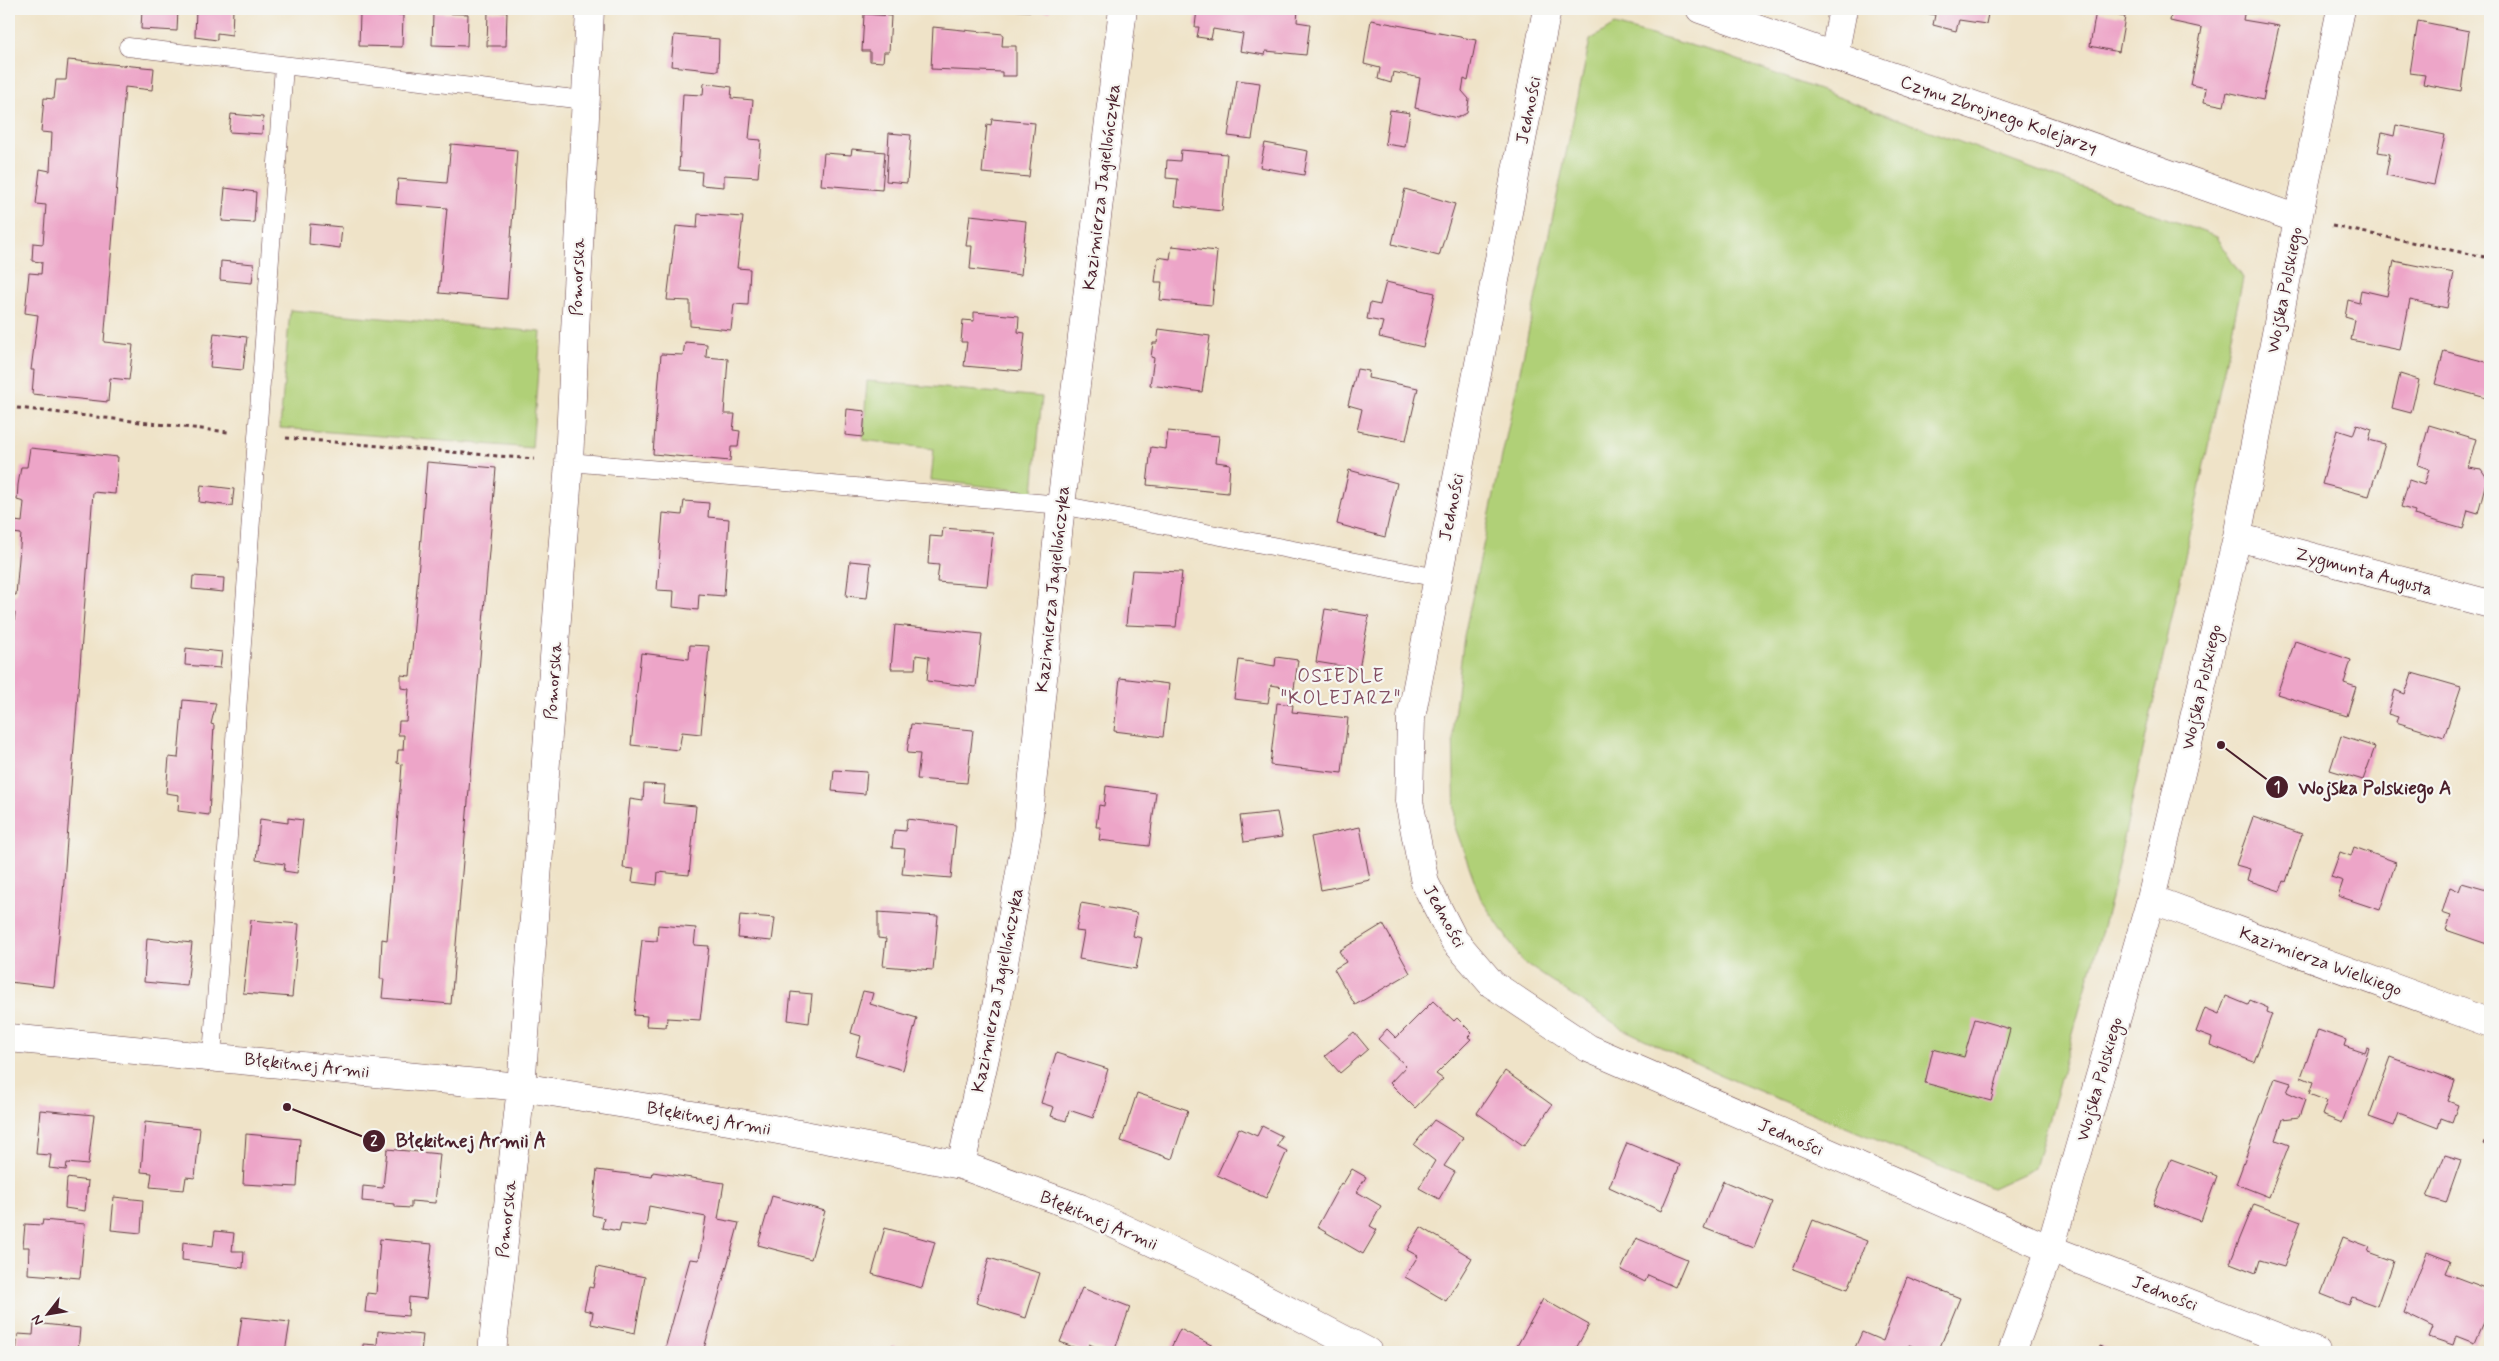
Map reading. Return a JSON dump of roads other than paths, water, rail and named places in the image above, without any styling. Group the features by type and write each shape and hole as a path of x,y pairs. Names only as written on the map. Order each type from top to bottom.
{"street":[{"name":"Pomorska","path":"492,1352 521,1087 570,462 584,100 590,9"},
{"name":"Kazimierza Jagiellończyka","path":"961,1165 996,1008 1027,833 1061,504 1124,9"},
{"name":"Jedności","path":"1547,9 1411,718 1409,801 1425,883 1454,940 1492,984 1588,1048 2050,1249 2316,1352"},
{"name":"Czynu Zbrojnego Kolejarzy","path":"1700,9 2298,218"},
{"path":"1834,56 1844,9"},
{"name":"Wojska Polskiego","path":"2012,1352 2050,1249 2151,899 2237,537 2298,218 2341,9"},
{"name":"Zygmunta Augusta","path":"2237,537 2490,604"},
{"name":"Kazimierza Wielkiego","path":"2151,899 2490,1023"},
{"name":"Błękitnej Armii","path":"9,1038 521,1087 747,1124 961,1165 1080,1208 1207,1268 1368,1352"}],"lane":[{"path":"128,47 584,100"},
{"path":"212,1056 284,66"},
{"path":"570,462 1061,504 1438,578"}],"place":[{"name":"Wojska Polskiego A","path":"2221,745"},
{"name":"Błękitnej Armii A","path":"287,1107"}],"district":[{"name":"OSIEDLE \"KOLEJARZ\"","path":"1341,686"}]}
